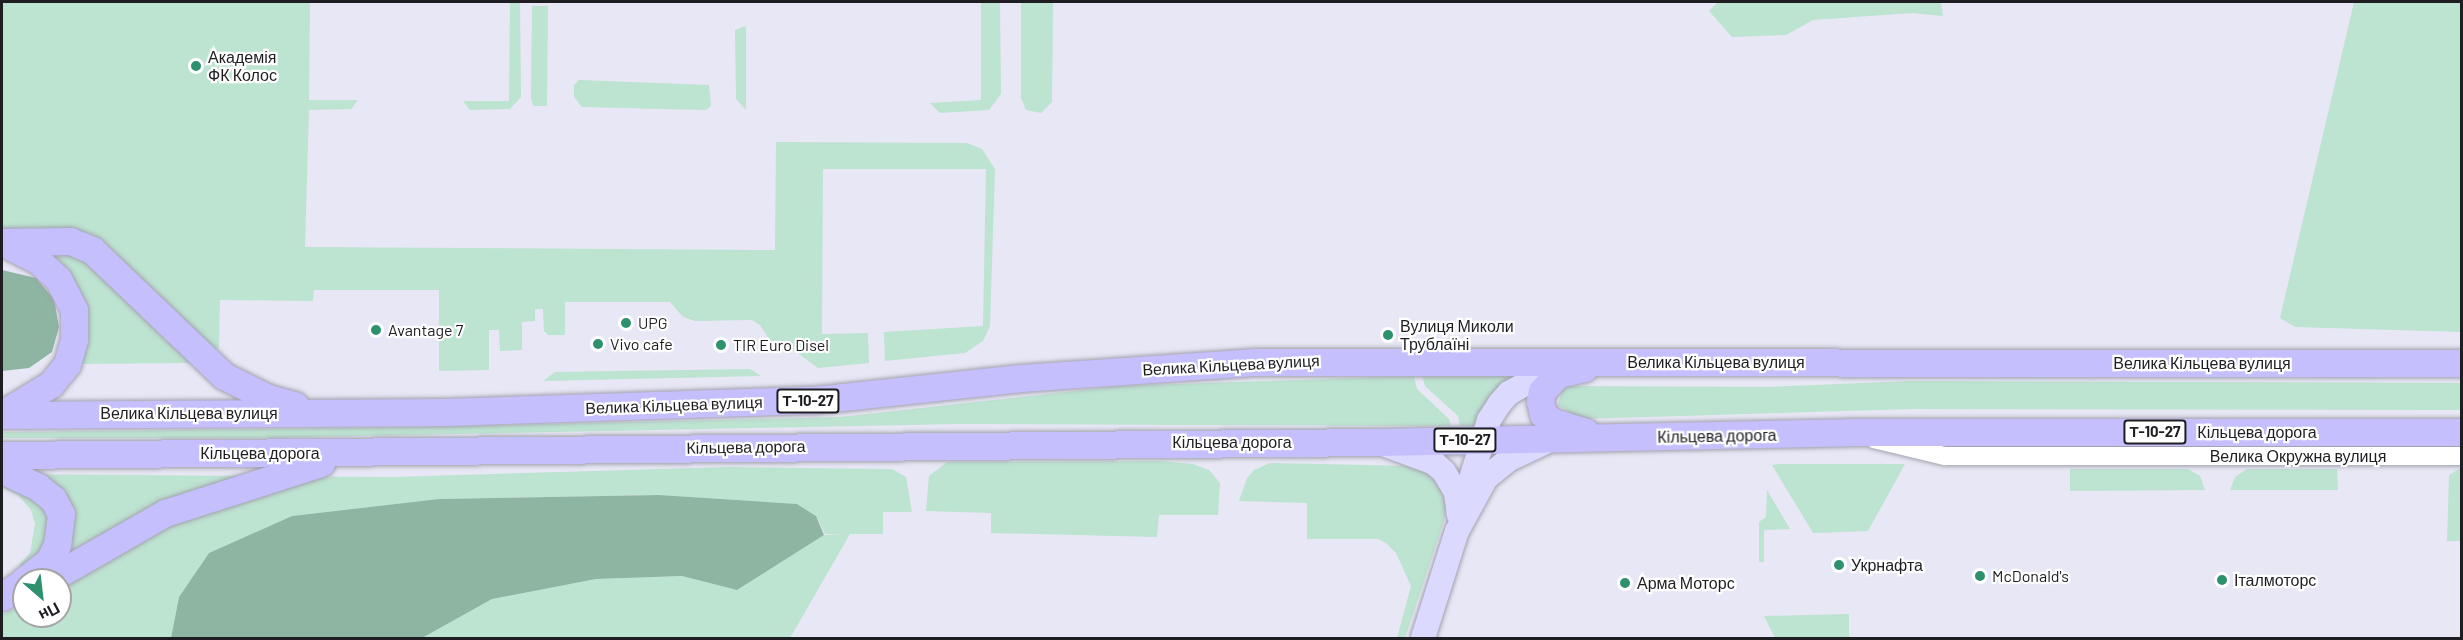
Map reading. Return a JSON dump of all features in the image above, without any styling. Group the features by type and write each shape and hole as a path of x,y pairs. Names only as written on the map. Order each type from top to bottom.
{"highway":[{"path":"2,242 70,241 92,250 224,376 268,398 326,413"},
{"path":"2,242 39,261 58,279 74,310 75,339 67,364 51,384 2,414"},
{"name":"Велика Кільцева вулиця","path":"2,414 326,413 815,400 1021,378 1253,362 2462,363"},
{"path":"1606,439 1553,422 1543,414 1542,391 1558,374 1612,362"},
{"name":"Кільцева дорога","path":"2,454 356,453 1378,442 1606,439 1849,432 2462,432"},
{"path":"69,568 165,513 252,482 356,453"},
{"path":"2,470 38,487 53,499 61,514 57,545 49,561 40,568"}],"main road":[{"path":"1423,639 1489,420 1509,393 1558,374"},
{"path":"1458,522 1486,478 1496,468 1552,439"},
{"path":"1378,442 1434,463 1444,472 1456,492 1458,522"}],"street":[{"name":"Велика Окружна вулиця","path":"1849,432 1945,456 2462,456"}],"green space":[{"path":"2,2 310,2 309,100 358,100 351,109 309,110 305,247 775,250 776,142 967,143 982,149 995,169 990,326 983,341 965,353 885,361 884,332 983,326 986,169 823,169 822,334 868,333 869,363 818,368 784,343 775,348 760,325 752,320 695,321 683,317 670,302 565,302 565,335 548,335 544,331 543,309 535,309 535,321 522,322 522,350 500,351 499,330 489,330 489,370 439,371 439,290 314,290 313,301 220,300 219,348 210,352 110,251 2,230"},
{"path":"510,2 520,2 521,97 510,109 470,110 463,101 509,101"},
{"path":"981,2 1000,2 1001,94 989,110 940,113 930,103 981,100"},
{"path":"1021,2 1053,2 1052,102 1041,113 1026,110 1021,98"},
{"path":"1941,2 1943,16 1912,13 1813,20 1786,35 1732,37 1709,11 1717,3"},
{"path":"2354,2 2461,2 2461,332 2295,327 2280,318"},
{"path":"532,6 548,6 547,106 533,106 531,98"},
{"path":"746,26 746,110 736,99 735,30"},
{"path":"579,80 709,85 711,106 706,110 582,107 574,97 574,85"},
{"path":"73,251 98,266 165,340 199,363 76,364 88,335 86,305 41,253"},
{"path":"2,270 36,278 54,299 59,327 52,352 29,368 2,371"},
{"path":"750,369 761,376 543,381 555,372"},
{"path":"1515,373 1481,426 1460,426 1458,416 1425,386 1422,376"},
{"path":"1414,376 1417,389 1449,419 1451,426 959,424 253,438 2,438 2,432 429,427 840,417 1119,386"},
{"path":"1911,381 2462,383 2461,410 1913,409 1580,419 1558,405 1562,390 1570,386 1769,387"},
{"path":"1159,461 1193,464 1209,470 1220,483 1218,515 1159,515 1157,537 991,533 991,513 926,511 929,476 947,462"},
{"path":"1270,463 1415,466 1428,471 1438,484 1446,506 1444,521 1405,638 1397,638 1411,586 1396,553 1386,543 1378,539 1307,539 1307,503 1239,501 1247,478 1254,470"},
{"path":"1905,464 1868,531 1813,533 1772,465"},
{"path":"729,467 892,469 906,477 912,512 883,512 883,534 850,534 790,638 422,638 492,599 596,579 682,576 737,590 824,535 846,535 825,534 816,516 797,504 659,495 439,499 292,516 209,553 179,597 171,638 2,638 2,615 12,610 12,628 72,628 72,568 21,568 20,564 30,553 35,524 31,510 18,495 2,487 2,474 394,477"},
{"path":"2461,468 2461,541 2447,541 2449,475"},
{"path":"2070,469 2188,469 2200,476 2205,490 2070,491"},
{"path":"2247,469 2337,469 2338,490 2230,490 2235,477"},
{"path":"1767,490 1790,529 1764,530 1764,562 1759,562 1759,522 1766,517"},
{"path":"659,495 797,504 816,516 824,535 737,590 682,576 596,579 492,599 422,638 171,638 179,597 209,553 292,516 439,499"},
{"path":"1849,614 1849,638 1775,638 1764,616"}],"place":[{"name":"Академія ФК Колос","path":"196,66"},
{"name":"UPG","path":"626,323"},
{"name":"Avantage 7","path":"376,330"},
{"name":"Вулиця Миколи Трублаїні","path":"1388,335"},
{"name":"Vivo cafe","path":"598,344"},
{"name":"TIR Euro Disel","path":"721,345"},
{"name":"Укрнафта","path":"1839,565"},
{"name":"McDonald's","path":"1980,576"},
{"name":"Італмоторс","path":"2222,580"},
{"name":"Арма Моторс","path":"1625,583"}]}
